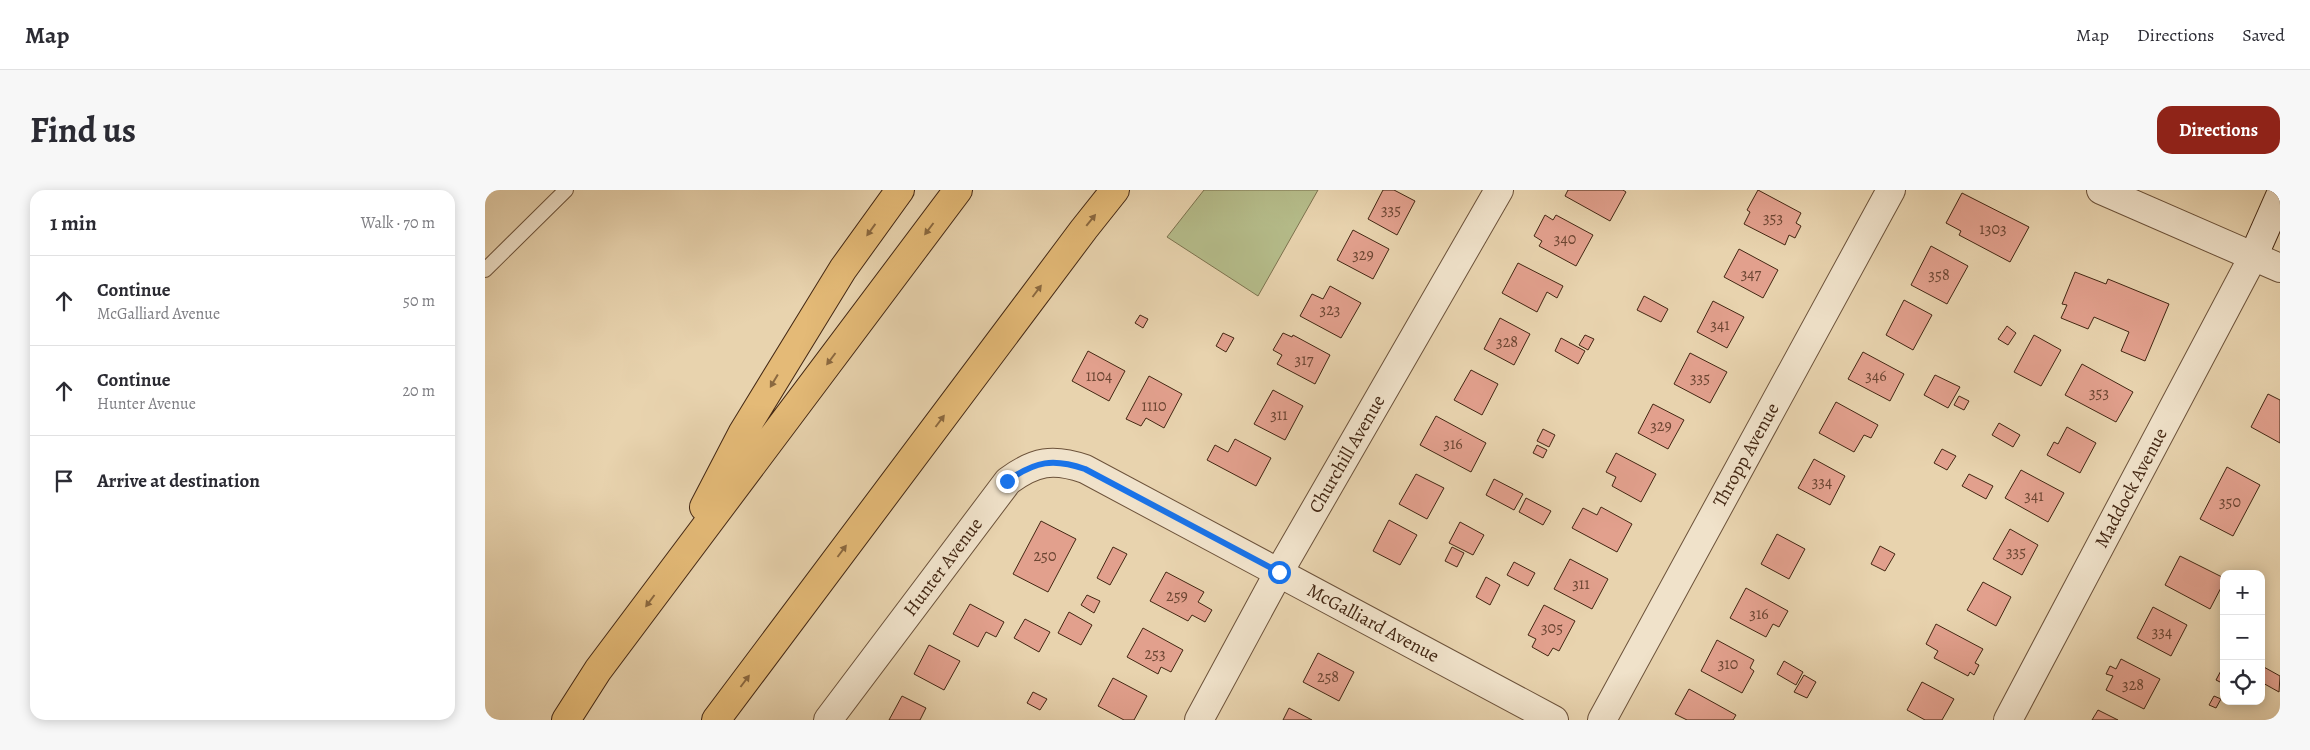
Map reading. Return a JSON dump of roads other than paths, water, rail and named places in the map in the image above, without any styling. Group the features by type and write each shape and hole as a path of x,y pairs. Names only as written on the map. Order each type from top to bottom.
{"highway":[{"path":"666,579 743,432 843,269 900,190"},
{"path":"566,720 598,670 958,190"},
{"path":"716,720 1115,190"}],"street":[{"name":"Churchill Avenue","path":"1199,720 1279,572 1499,190"},
{"name":"Thropp Avenue","path":"1602,720 1891,190"},
{"path":"2101,190 2280,268"},
{"name":"Maddock Avenue","path":"2008,720 2253,257 2280,196"},
{"name":"Hunter Avenue","path":"827,720 1007,481 1025,468 1043,462 1068,463 1085,469"},
{"name":"McGalliard Avenue","path":"1085,469 1554,720"}],"lane":[{"path":"485,270 566,190"}]}
